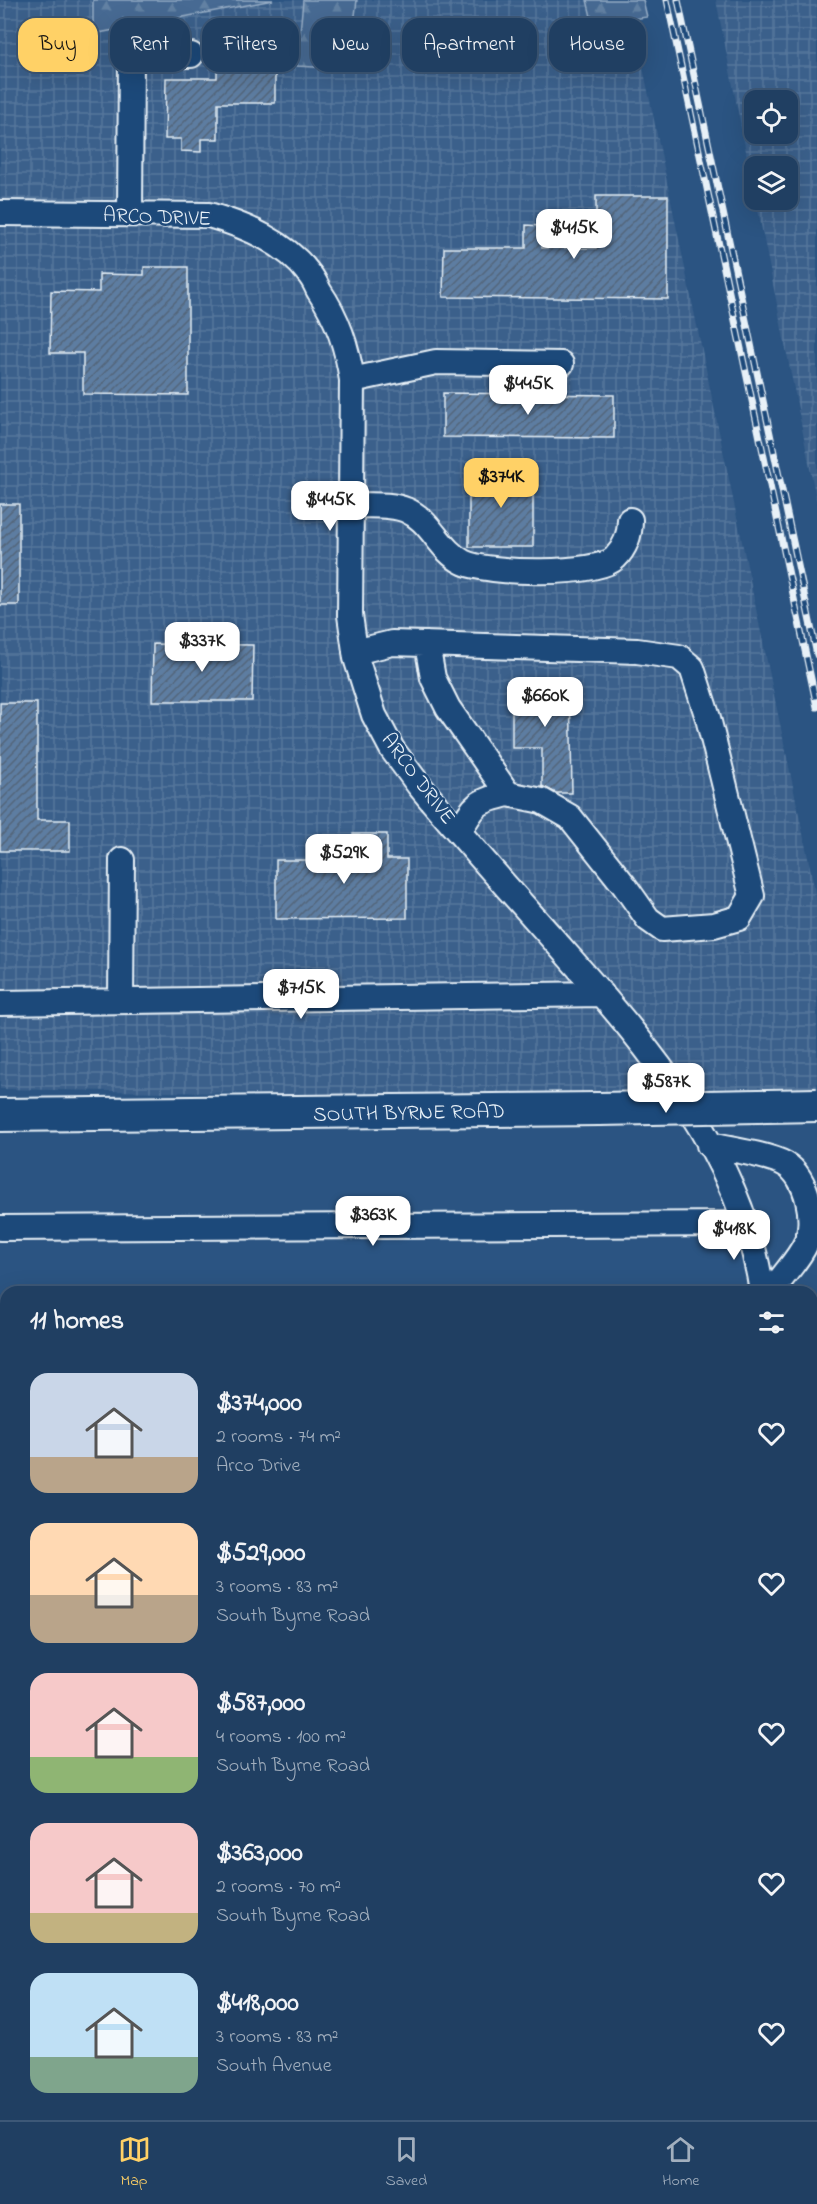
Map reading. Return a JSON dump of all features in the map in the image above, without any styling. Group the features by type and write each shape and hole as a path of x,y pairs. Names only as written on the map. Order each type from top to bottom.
{"main road":[{"name":"SOUTH BYRNE ROAD","path":"0,1115 817,1105"}],"street":[{"path":"130,213 131,55 191,55"},
{"name":"ARCO DRIVE","path":"0,213 209,215 241,225 263,236 300,263 329,304 348,354 352,380 350,615 355,652 374,715 392,749 418,784 602,994 667,1076 722,1169 746,1224 761,1286"},
{"path":"352,380 436,362 561,364"},
{"path":"351,505 393,507 411,512 417,515 454,558 475,567 530,572 602,566 615,559 624,545 630,534 630,520"},
{"path":"355,652 392,643 637,651 679,657 692,668 708,718 752,896 739,918 714,925 662,929 648,919 570,817 542,801 507,794 484,800 474,807 459,832"},
{"path":"427,644 433,678 448,708 507,794"},
{"path":"121,1001 122,860"},
{"path":"0,1003 602,994"},
{"path":"709,1145 775,1159 788,1165 799,1180 809,1201 811,1217 808,1241 797,1260 777,1286"},
{"path":"0,1228 746,1224"}],"shaded area":[{"path":"0,0 629,0 633,18 549,18 549,72 644,72 817,901 817,1104 0,1089"},
{"path":"716,0 817,0 817,503 758,210 798,210 798,156 747,156 744,144 798,144 798,90 744,90 744,141"}],"green space":[{"path":"93,0 273,0 178,18 110,18 110,31 98,33 98,18 93,18"},
{"path":"303,0 357,0 355,18 311,18 311,67 299,66"},
{"path":"587,0 643,0 647,17 640,18 591,18"}],"building":[{"path":"217,72 275,72 275,103 218,103 218,139 201,139 201,152 181,151 181,139 165,139 166,78 217,78"},
{"path":"596,196 668,196 668,299 443,297 444,248 526,248 526,225 542,226 542,248 596,248"},
{"path":"144,267 188,267 188,395 83,394 83,353 50,353 51,291 99,292 99,274 144,275"},
{"path":"443,393 614,395 614,438 443,437"},
{"path":"469,472 533,472 533,547 469,547"},
{"path":"0,504 19,504 19,605 0,605"},
{"path":"153,644 253,645 252,701 152,701"},
{"path":"512,680 570,680 572,793 556,793 542,786 542,748 512,748"},
{"path":"0,703 37,703 37,820 70,820 70,851 0,851"},
{"path":"353,834 387,834 387,859 407,859 407,918 276,919 276,860 354,860"}],"railway":[{"path":"667,0 817,707"},
{"path":"678,0 817,655"}]}
